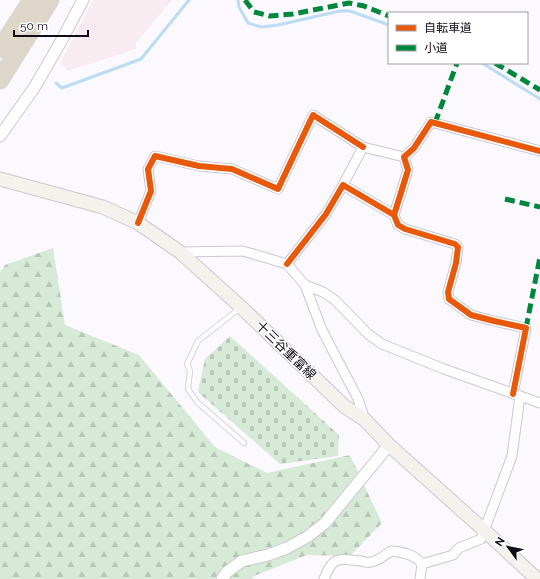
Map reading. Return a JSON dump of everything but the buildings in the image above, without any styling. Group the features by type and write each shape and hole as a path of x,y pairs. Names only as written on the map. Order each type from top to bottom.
{"highway":[{"path":"0,49 32,0"},
{"path":"0,80 50,0"}],"main road":[{"name":"十三谷重富線","path":"0,179 103,207 138,223 180,252 241,307 344,406 365,420 389,445 537,579"}],"street":[{"path":"0,136 34,88 83,0"},
{"path":"138,223 151,191 148,169 154,156 199,166 232,169 278,188 313,115 363,146 404,157"},
{"path":"404,157 414,148 431,122 540,151"},
{"path":"287,264 326,214 363,146"},
{"path":"394,215 408,170 404,157"},
{"path":"343,185 394,215 398,225 405,229 455,244 458,247 456,264 448,292 449,299 471,315 526,328 516,395 512,456 485,531 481,539 460,548 453,555 422,564"},
{"path":"180,252 243,251 287,264 305,285 322,330 358,399 365,420"},
{"path":"305,285 323,292 335,300 368,334 382,344 444,369 540,403"},
{"path":"222,579 227,572 242,562 287,548 307,537 325,523 389,445"},
{"path":"324,579 333,562 341,559 371,562 391,551 404,553 419,560 422,564 420,579"}],"lane":[{"path":"241,307 198,341 187,364 190,371 188,389 198,403 244,442"}],"shaded area":[{"path":"93,0 172,0 136,43 136,49 68,71 60,63"}],"green space":[{"path":"53,248 65,325 139,355 215,447 267,473 350,455 382,523 350,556 307,555 254,576 252,579 0,579 0,272 5,265"},
{"path":"230,336 339,435 338,456 280,464 198,392 205,359"}],"waterway":[{"path":"56,83 62,88 141,59 189,0"},
{"path":"238,0 239,7 248,23 261,27 278,25 340,11 350,11 388,25"},
{"path":"484,64 540,99"}],"marked path":[{"path":"245,0 254,12 270,16 293,14 349,3 364,6 388,16"},
{"path":"435,123 457,64"},
{"path":"497,64 540,90"},
{"path":"505,199 540,207"},
{"path":"526,328 540,257"}],"cycle path":[{"path":"138,223 151,191 148,169 155,156 199,166 232,169 278,189 313,115 363,147"},
{"path":"287,264 326,214 343,185 394,215 408,170 404,157 414,148 431,122 540,151"},
{"path":"394,215 398,225 405,229 455,244 458,247 456,263 448,292 449,299 471,315 526,328 513,394"}]}
